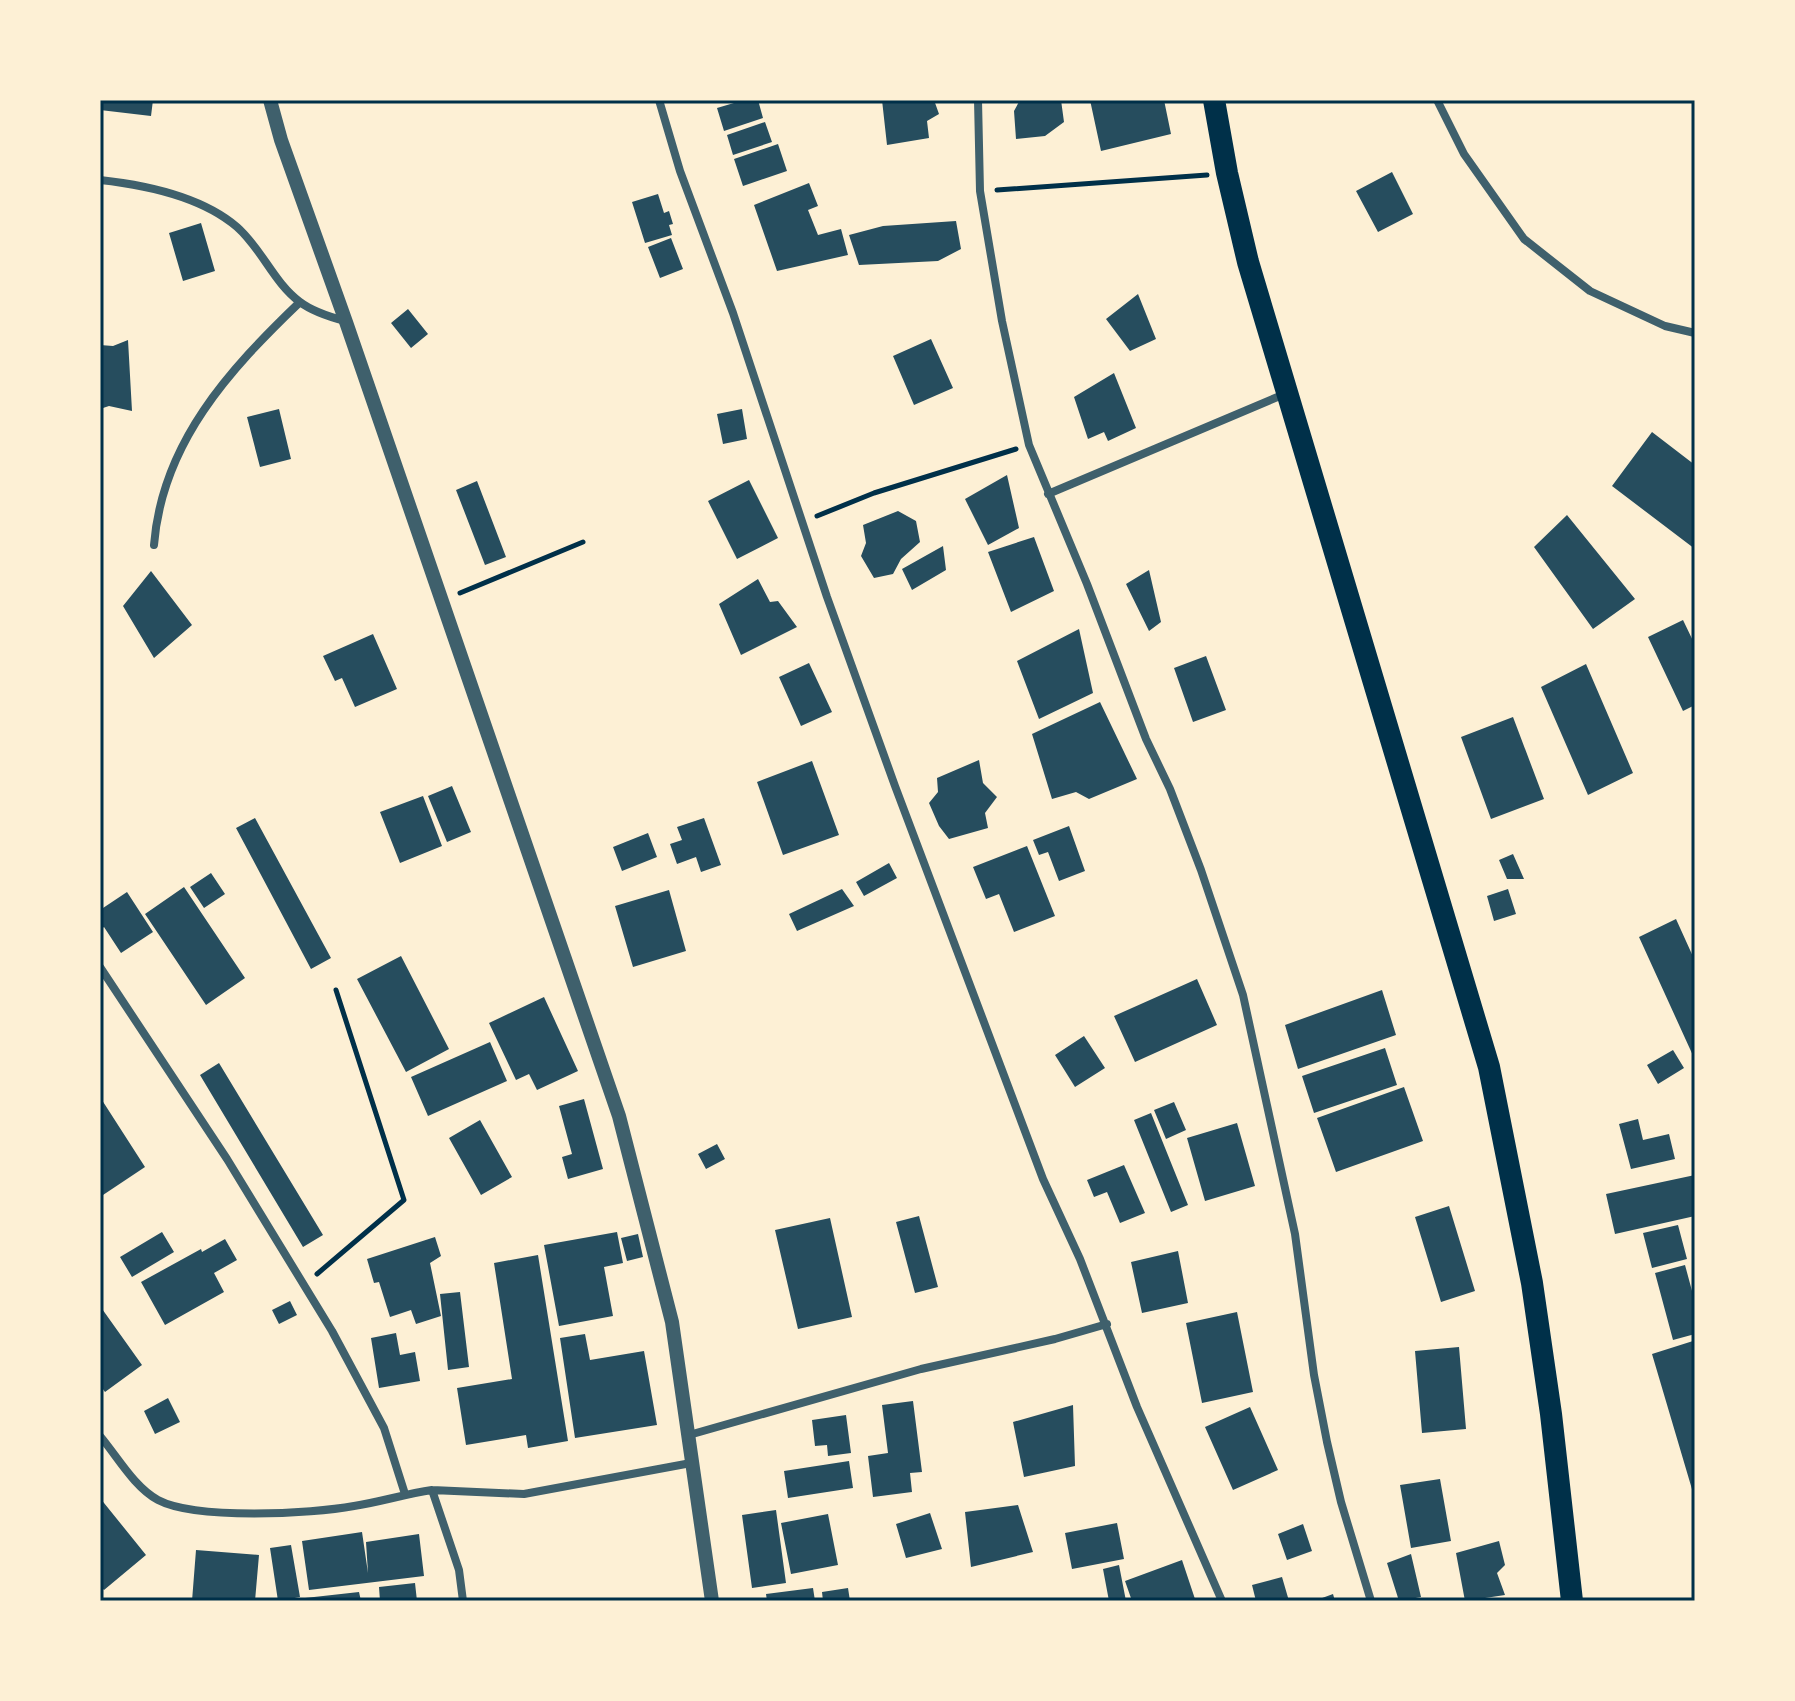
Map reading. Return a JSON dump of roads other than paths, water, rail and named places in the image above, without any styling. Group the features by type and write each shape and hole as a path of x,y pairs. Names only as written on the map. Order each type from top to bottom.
{"highway":[{"path":"1214,100 1248,262 1489,1067 1532,1283 1551,1414 1572,1601"}],"street":[{"path":"270,100 285,153 619,1116 672,1322 712,1601"},
{"path":"659,100 680,171 733,313 868,713 1022,1124 1107,1324 1137,1407 1222,1601"},
{"path":"978,100 980,191 1002,321 1029,445 1087,584 1146,739 1170,789 1243,995 1295,1234 1314,1375 1327,1442 1341,1502 1371,1601"},
{"path":"1437,100 1464,154 1524,239 1590,291 1665,326 1695,333"},
{"path":"100,180 161,191 203,206 236,226 300,302 346,322"},
{"path":"154,545 156,514 168,477 196,422 222,383 300,302"},
{"path":"1048,494 1288,393"},
{"path":"100,967 219,1147 332,1331 384,1428 405,1494"},
{"path":"689,1435 921,1369 1107,1324"},
{"path":"100,1436 140,1485 158,1500 195,1510 316,1511 432,1490 524,1494 691,1463"},
{"path":"432,1490 459,1570 463,1601"}]}
